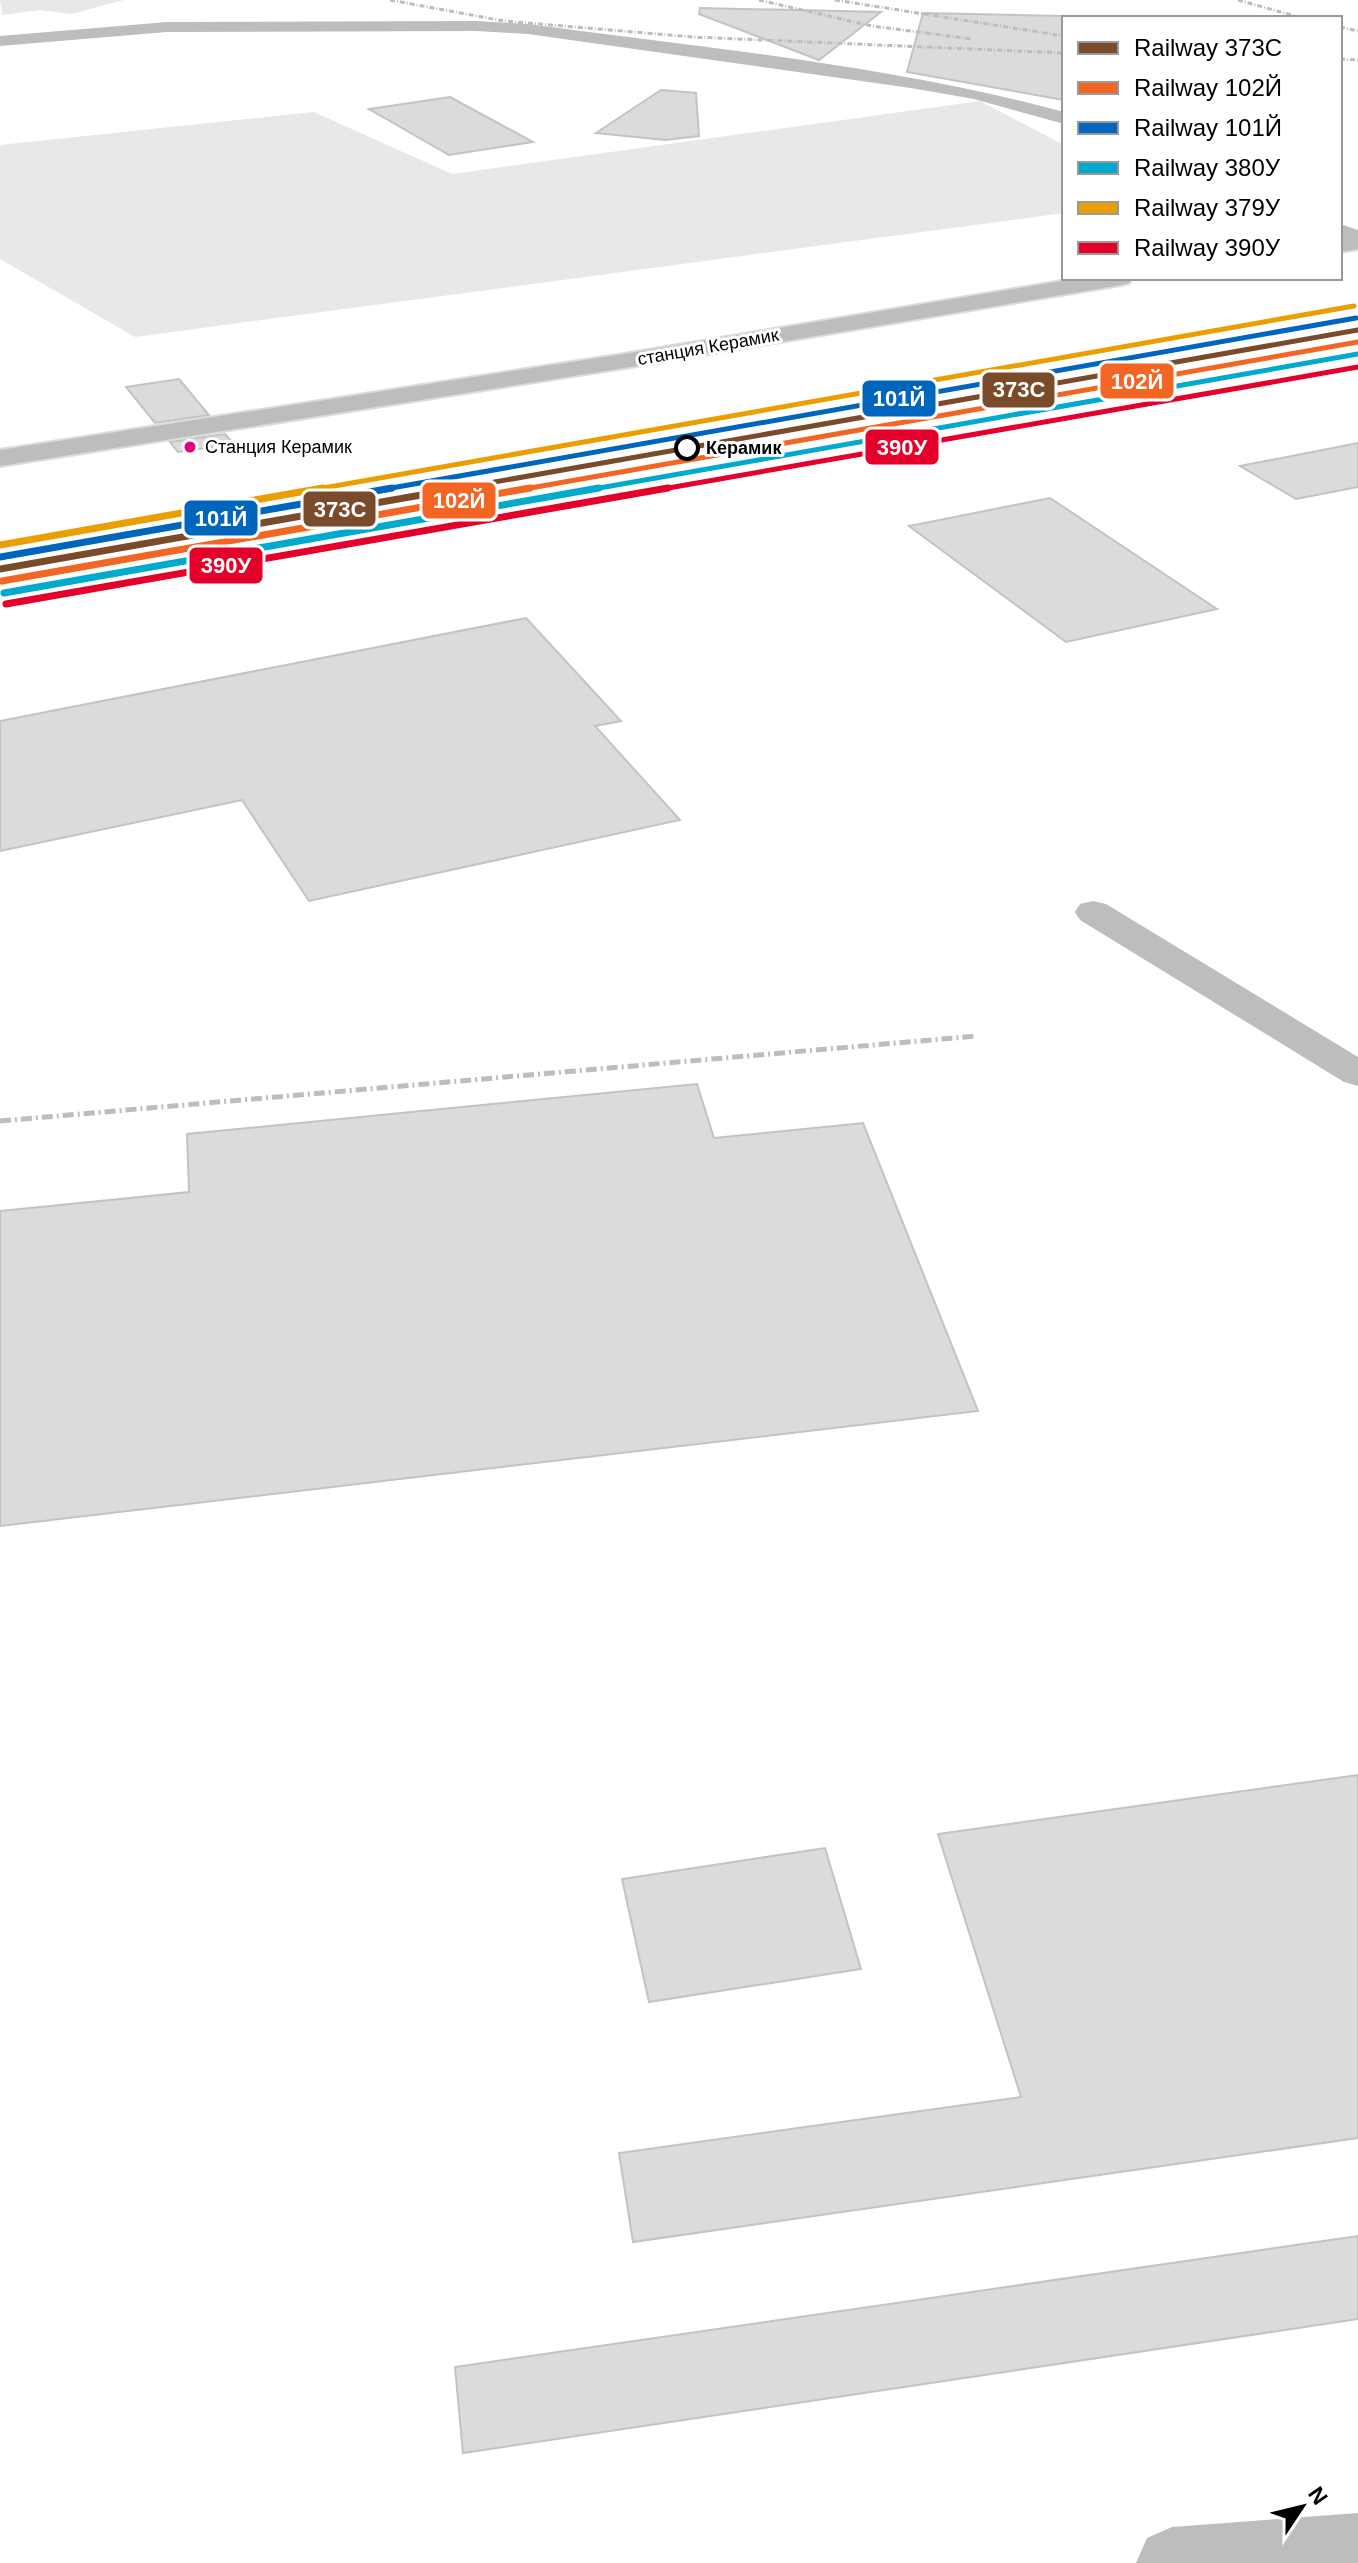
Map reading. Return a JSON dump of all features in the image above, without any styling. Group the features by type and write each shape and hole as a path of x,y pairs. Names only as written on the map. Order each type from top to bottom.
{"street":[{"path":"40,17 83,34"},
{"path":"0,41 183,27 476,26 528,29 911,82 976,94 1062,117"},
{"name":"станция Керамик","path":"0,458 1111,280"},
{"path":"1093,912 1358,1074"},
{"path":"1172,2563 1358,2548"}],"shaded area":[{"path":"0,0 124,0 71,14 40,10 2,15"},
{"path":"980,101 1062,144 1062,213 135,337 0,259 0,145 314,112 452,174"}],"building":[{"path":"700,8 881,12 819,60 699,14"},
{"path":"923,13 1064,16 1062,100 907,72"},
{"path":"661,90 696,93 699,136 665,140 596,133"},
{"path":"450,97 533,142 449,155 369,109"},
{"path":"179,379 209,415 155,423 126,387"},
{"path":"225,434 234,444 178,452 170,442"},
{"path":"1358,443 1358,487 1296,499 1240,466"},
{"path":"1050,498 1217,609 1066,642 909,526"},
{"path":"526,618 621,721 595,726 680,820 309,901 242,800 0,851 0,721"},
{"path":"697,1084 714,1138 863,1123 978,1411 0,1526 0,1211 189,1192 187,1134"},
{"path":"1358,1775 1358,2138 633,2242 619,2153 1021,2097 938,1834"},
{"path":"825,1848 861,1969 649,2002 622,1879"},
{"path":"1358,2236 1358,2319 463,2453 455,2367"}],"railway":[{"path":"390,0 504,21 693,37 1062,53"},
{"path":"759,0 872,26 972,39"},
{"path":"835,0 1062,36"},
{"path":"1238,0 1295,16"},
{"path":"1342,27 1358,31"},
{"path":"1342,59 1358,60"},
{"path":"0,1121 977,1036"}],"rail line":[{"name":"379У","path":"0,545 1354,306"},
{"name":"101Й","path":"0,557 1356,318"},
{"name":"373C","path":"0,569 1358,330"},
{"name":"102Й","path":"2,581 1358,342"},
{"name":"380У","path":"4,593 1358,354"},
{"name":"390У","path":"6,604 1358,367"}],"place":[{"name":"Станция Керамик","path":"190,447"},
{"name":"Керамик","path":"687,448"}]}
